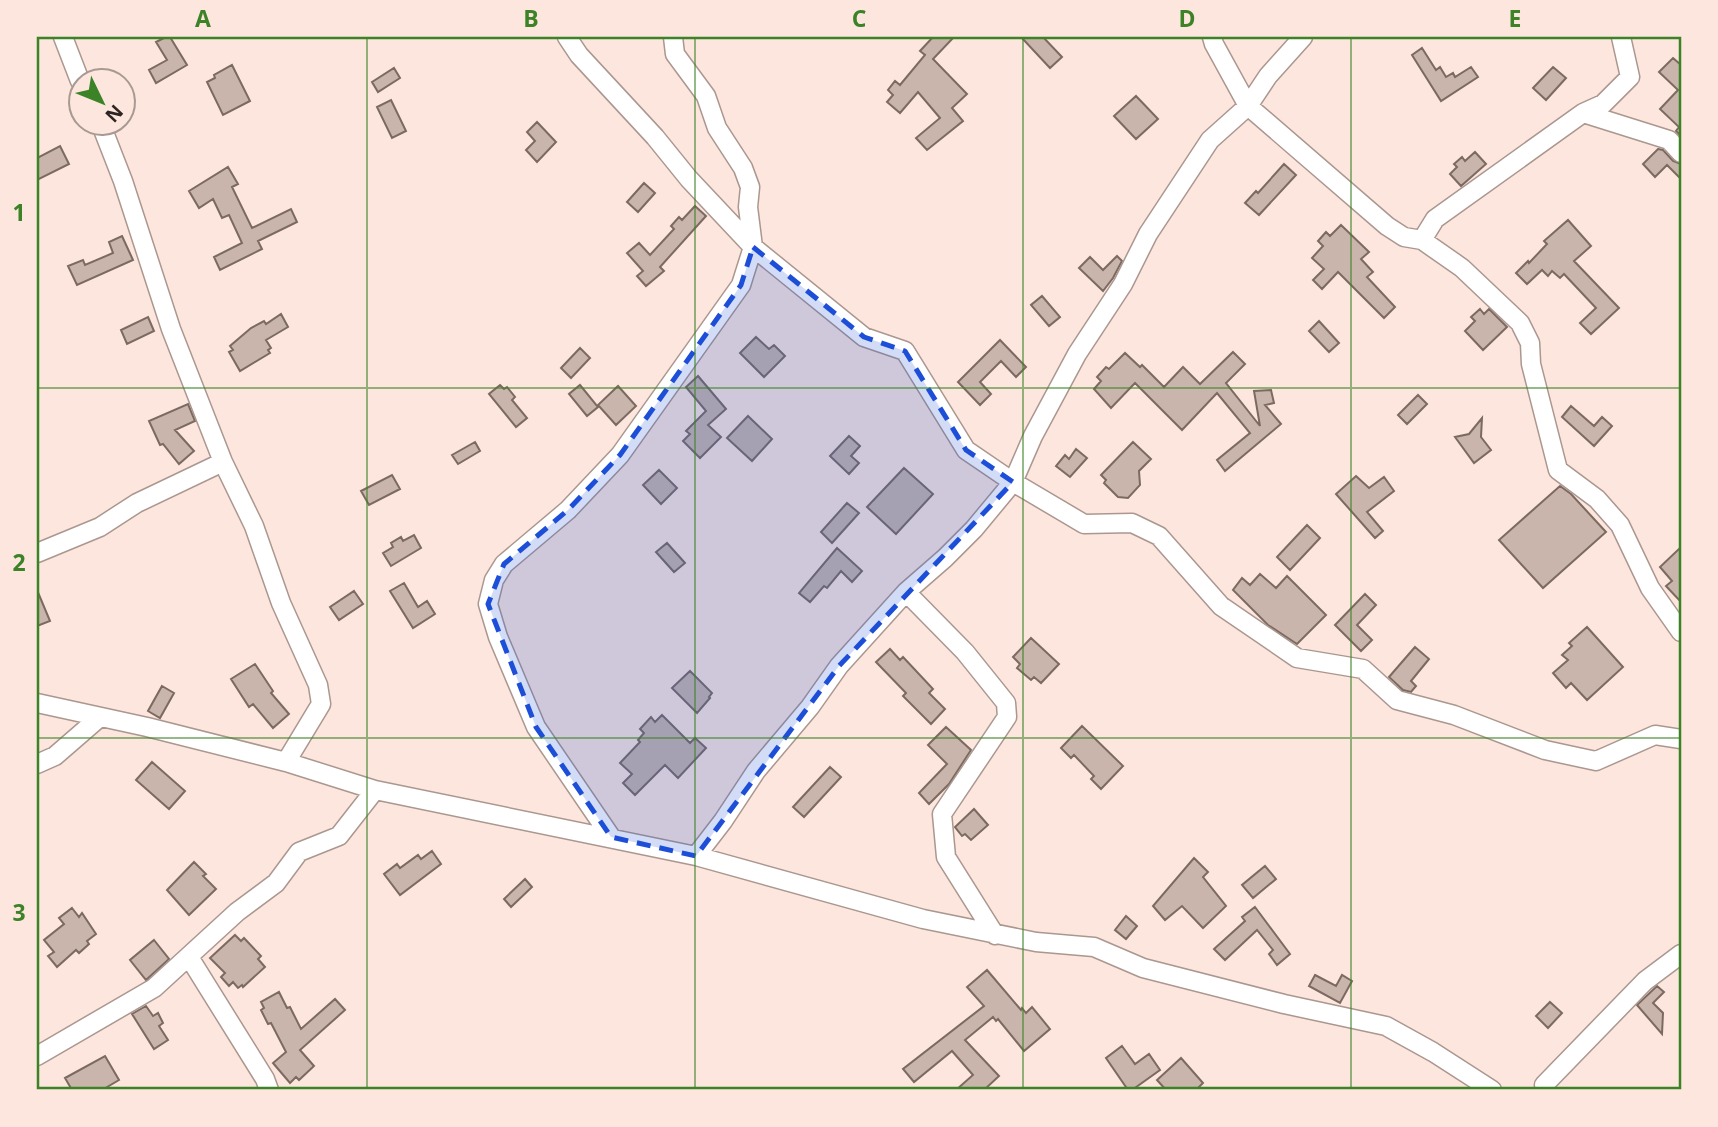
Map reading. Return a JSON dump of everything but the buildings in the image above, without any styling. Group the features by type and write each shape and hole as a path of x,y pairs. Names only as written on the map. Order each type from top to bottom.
{"street":[{"path":"63,37 74,66"},
{"path":"567,37 579,55 753,247 864,337 905,351 966,450 1013,482 1084,524 1132,523 1159,536 1221,606 1297,657 1363,668 1397,700 1454,715 1545,750 1596,761 1655,735 1681,739"},
{"path":"611,837 537,727 498,637 488,604 494,580 504,564 568,510 620,454 741,285 753,247 748,207 750,187 743,168 716,128 706,96 676,54 674,37"},
{"path":"1212,37 1248,106 1387,226 1404,237 1422,240 1462,268 1520,323 1530,343 1531,364 1558,470 1597,499 1620,525 1650,588 1681,632"},
{"path":"696,856 756,771 810,707 839,666 906,592 974,529 1013,482 1033,436 1077,354 1123,284 1147,234 1210,141 1248,106 1268,76 1303,37"},
{"path":"1422,240 1435,219 1583,113 1603,104 1630,76 1621,37"},
{"path":"1583,113 1669,140 1681,153"},
{"path":"106,136 172,329 223,461 254,526 281,603 318,685 321,704 286,762"},
{"path":"37,553 100,527 137,503 223,461"},
{"path":"906,592 965,652 1006,702 1007,717 942,814 946,857 995,935"},
{"path":"37,703 286,762 375,790 696,856 923,919 1036,942 1094,947 1143,968 1283,1004 1386,1026 1492,1090"},
{"path":"37,764 55,756 100,717"},
{"path":"37,1056 154,988 237,912 276,883 299,852 339,836 375,790"},
{"path":"1544,1085 1645,981 1681,954"},
{"path":"189,957 265,1079 269,1090"}],"highlighted area":[{"path":"753,247 864,337 905,351 966,450 1013,482 839,666 696,856 611,837 536,727 488,604 504,564 568,510 620,455 741,285"}]}
